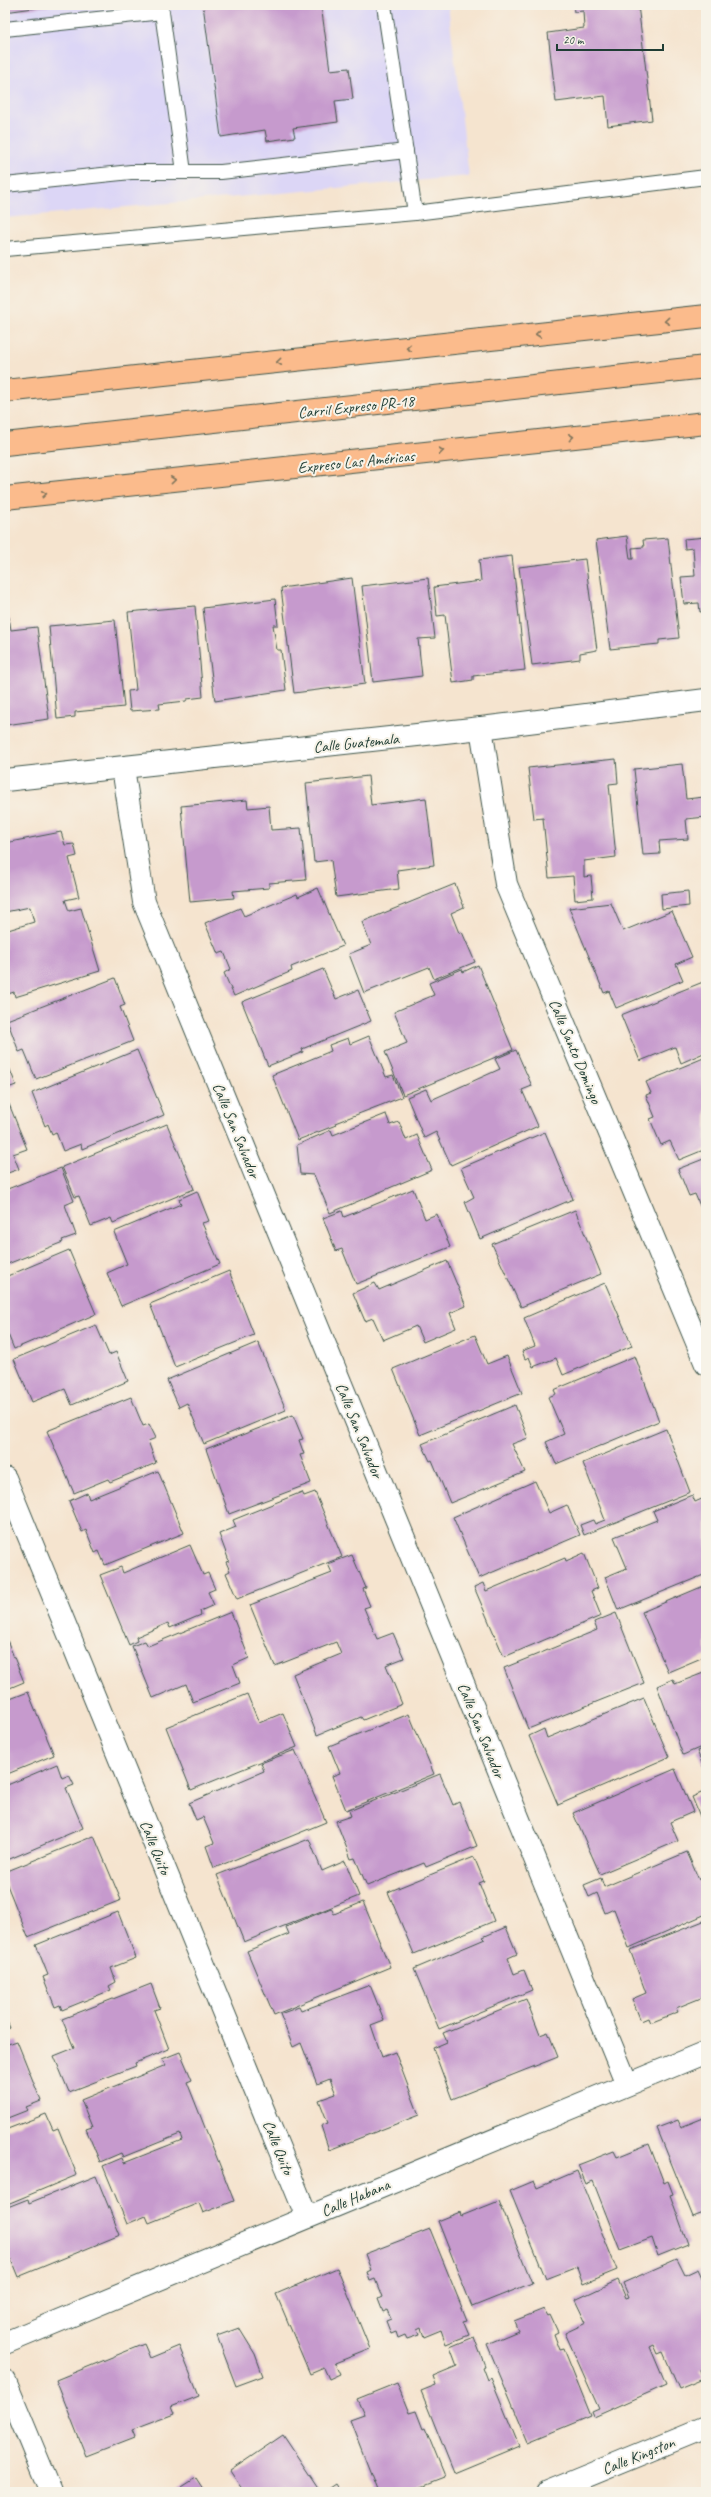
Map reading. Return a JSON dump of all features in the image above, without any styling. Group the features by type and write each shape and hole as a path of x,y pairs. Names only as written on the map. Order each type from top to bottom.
{"highway":[{"path":"5,392 706,316"},
{"name":"Carril Expreso PR-18","path":"5,444 706,368"},
{"name":"Expreso Las Américas","path":"5,498 706,423"}],"street":[{"name":"Calle Guatemala","path":"5,780 481,728 706,700"},
{"name":"Calle Santo Domingo","path":"481,728 506,884 706,1364"},
{"name":"Calle San Salvador","path":"123,768 144,902 628,2084"},
{"name":"Calle Quito","path":"5,1478 307,2217"},
{"name":"Calle Habana","path":"5,2343 706,2052"},
{"path":"5,2381 51,2492"},
{"name":"Calle Kingston","path":"548,2492 706,2427"}],"lane":[{"path":"384,5 415,213"},
{"path":"5,29 162,12 184,172"},
{"path":"5,184 131,172 220,172 406,151"},
{"path":"5,249 415,213 706,177"}],"shaded area":[{"path":"5,5 448,5 469,176 5,218"}],"building":[{"path":"5,5 48,5 48,6 5,12"},
{"path":"203,5 321,5 330,70 349,68 353,99 335,101 338,122 293,128 295,137 267,141 265,130 221,137"},
{"path":"573,5 638,5 652,120 608,126 605,96 556,102 548,33 584,28 583,11 574,12"},
{"path":"627,536 630,559 633,559 632,548 644,547 643,540 668,538 679,638 659,640 659,644 610,649 596,540"},
{"path":"706,537 706,611 700,612 699,603 684,604 681,577 695,576 693,548 685,549 684,539"},
{"path":"512,556 525,670 473,676 473,680 453,683 445,615 437,616 434,587 481,581 479,560"},
{"path":"585,559 597,650 580,653 580,659 532,665 519,567"},
{"path":"352,578 365,684 294,693 281,588"},
{"path":"428,578 435,638 418,639 422,676 373,682 362,586"},
{"path":"275,599 278,625 273,625 277,650 281,650 286,690 215,701 203,608"},
{"path":"195,606 203,697 187,699 186,701 159,704 160,709 130,711 128,691 136,690 128,612"},
{"path":"9,617 11,630 37,627 49,719 5,725 5,618"},
{"path":"115,620 124,707 75,712 75,717 57,719 49,626"},
{"path":"616,759 618,783 609,784 616,857 584,861 584,877 591,876 593,898 575,900 573,876 549,878 543,818 534,819 528,768"},
{"path":"682,764 686,799 704,797 706,817 686,819 688,839 659,841 660,854 643,855 634,769"},
{"path":"706,766 706,779 705,779 704,767"},
{"path":"368,776 371,805 426,798 434,865 397,870 399,889 336,897 331,860 314,862 306,783"},
{"path":"247,800 248,808 269,806 271,830 301,828 306,880 269,883 269,888 233,891 234,898 190,902 181,806"},
{"path":"61,832 65,845 74,844 77,856 69,858 79,897 65,900 69,911 81,908 100,971 15,997 14,992 5,995 5,931 34,922 30,907 5,912 5,843"},
{"path":"455,884 464,907 451,913 459,933 462,932 475,962 434,979 429,967 364,993 349,954 371,945 362,922"},
{"path":"318,888 343,946 291,967 292,971 234,996 224,973 231,969 224,952 218,954 205,923 240,908 244,916 297,894 298,897"},
{"path":"688,891 689,906 662,909 661,894"},
{"path":"611,903 623,931 672,911 692,957 676,964 683,980 616,1008 609,991 604,993 569,908"},
{"path":"478,965 513,1050 403,1095 385,1052 407,1043 394,1012 434,995 429,983 462,969 463,972"},
{"path":"323,969 336,999 358,990 371,1021 302,1049 303,1052 268,1066 242,1002"},
{"path":"115,978 125,1005 120,1007 133,1041 36,1079 24,1050 19,1052 7,1020"},
{"path":"703,982 706,990 706,1052 681,1063 675,1047 640,1061 621,1015"},
{"path":"369,1036 386,1077 393,1075 402,1097 335,1123 336,1125 298,1140 272,1075 331,1051 329,1045 348,1038 350,1044"},
{"path":"137,1050 164,1115 82,1149 81,1144 63,1151 56,1132 52,1134 48,1124 45,1126 32,1093"},
{"path":"516,1050 532,1086 522,1090 538,1126 451,1165 436,1132 424,1138 407,1097 426,1089 431,1100 500,1069 495,1059"},
{"path":"5,1057 16,1085 5,1089"},
{"path":"706,1057 706,1149 679,1160 670,1141 661,1145 650,1119 655,1117 646,1095 651,1093 646,1082"},
{"path":"9,1104 27,1149 13,1154 19,1169 5,1174 5,1106"},
{"path":"386,1114 390,1125 399,1122 406,1140 417,1135 432,1170 330,1213 314,1175 300,1174 297,1145 331,1130 333,1135"},
{"path":"167,1124 194,1189 113,1223 111,1218 91,1226 79,1196 75,1197 62,1167"},
{"path":"545,1132 573,1199 480,1239 465,1202 474,1197 461,1168"},
{"path":"706,1158 706,1220 695,1194 689,1196 678,1169"},
{"path":"61,1168 74,1201 65,1205 76,1235 62,1240 63,1242 5,1265 5,1190"},
{"path":"413,1189 425,1219 437,1214 450,1247 356,1284 342,1249 336,1251 323,1218 342,1211 344,1217"},
{"path":"197,1191 209,1221 202,1223 220,1264 121,1306 107,1273 127,1264 114,1232 181,1204 179,1199"},
{"path":"575,1210 601,1274 521,1307 492,1244"},
{"path":"69,1250 96,1314 14,1349 5,1327 5,1277"},
{"path":"447,1261 466,1306 450,1313 456,1328 423,1342 416,1326 383,1340 373,1318 365,1321 353,1293 375,1283 379,1290"},
{"path":"229,1271 254,1335 175,1367 150,1304"},
{"path":"605,1283 632,1346 563,1375 556,1358 533,1367 529,1357 525,1359 522,1351 535,1346 524,1318"},
{"path":"96,1325 109,1355 116,1352 128,1381 72,1405 65,1389 32,1402 14,1359"},
{"path":"475,1335 487,1364 507,1356 522,1393 420,1435 393,1369"},
{"path":"258,1342 286,1410 204,1444 187,1403 179,1407 167,1380"},
{"path":"635,1356 659,1421 556,1464 546,1442 564,1434 548,1397 556,1394 554,1390"},
{"path":"131,1397 143,1426 149,1424 156,1438 148,1441 156,1463 110,1482 108,1479 74,1493 47,1431"},
{"path":"515,1405 528,1438 512,1444 525,1472 450,1503 432,1460 430,1461 422,1444"},
{"path":"293,1415 303,1439 299,1440 304,1454 300,1455 311,1483 229,1514 206,1449"},
{"path":"666,1429 690,1492 584,1535 580,1525 593,1520 595,1524 605,1520 583,1463"},
{"path":"158,1471 184,1533 105,1565 99,1551 95,1553 86,1530 82,1532 69,1501 87,1493 89,1499"},
{"path":"535,1481 549,1513 567,1505 580,1535 479,1578 453,1517"},
{"path":"302,1492 304,1496 315,1492 342,1557 237,1599 226,1573 230,1571 226,1562 229,1561 219,1534 236,1527 233,1520"},
{"path":"692,1495 695,1502 704,1498 706,1502 706,1574 618,1610 605,1577 627,1568 614,1537 657,1520 653,1511"},
{"path":"190,1545 203,1575 208,1573 215,1589 208,1592 214,1605 200,1611 201,1615 170,1628 168,1623 136,1637 137,1641 129,1645 100,1575 121,1567 123,1573"},
{"path":"584,1553 598,1588 591,1591 601,1616 504,1657 474,1587 483,1583 486,1591 565,1558 566,1561"},
{"path":"352,1555 366,1588 363,1589 370,1606 364,1608 377,1639 393,1633 404,1658 386,1665 402,1704 363,1720 361,1717 317,1735 293,1674 341,1654 336,1642 275,1666 250,1605 332,1573 328,1564"},
{"path":"706,1585 706,1656 668,1672 642,1612"},
{"path":"231,1612 249,1658 233,1665 240,1683 193,1702 186,1684 153,1698 132,1646 145,1641 148,1646"},
{"path":"616,1613 644,1683 528,1729 504,1668 597,1630 594,1622"},
{"path":"5,1635 24,1682 5,1690"},
{"path":"706,1672 706,1745 683,1755 657,1686 673,1679 675,1684"},
{"path":"28,1692 54,1755 5,1775 5,1701"},
{"path":"247,1694 259,1723 283,1713 297,1747 191,1790 166,1727"},
{"path":"644,1698 669,1757 558,1805 529,1736 544,1729 547,1738"},
{"path":"409,1714 434,1774 346,1810 332,1776 340,1773 329,1746"},
{"path":"706,1747 706,1773 697,1751"},
{"path":"295,1750 326,1822 214,1868 206,1846 214,1843 203,1817 196,1820 189,1803 264,1771 261,1763"},
{"path":"57,1764 62,1778 69,1775 74,1785 66,1788 83,1828 5,1861 5,1786"},
{"path":"675,1769 693,1812 670,1822 678,1841 600,1874 573,1813"},
{"path":"440,1774 453,1805 459,1802 477,1846 426,1867 424,1863 367,1886 355,1858 351,1859 336,1821 351,1816 349,1811"},
{"path":"706,1791 706,1831 692,1797"},
{"path":"94,1836 121,1900 28,1937 5,1880 5,1872"},
{"path":"309,1839 322,1871 345,1861 359,1896 244,1942 217,1875"},
{"path":"687,1852 699,1880 701,1879 706,1890 706,1914 629,1948 614,1909 605,1913 597,1893 589,1897 584,1885 601,1878 604,1887"},
{"path":"474,1857 484,1881 479,1883 494,1921 414,1954 388,1892"},
{"path":"363,1902 390,1967 274,2015 247,1951 289,1934 286,1927 331,1908 334,1914"},
{"path":"118,1912 136,1958 111,1968 116,1982 109,1986 111,1990 62,2010 60,2005 55,2007 43,1977 48,1975 36,1945"},
{"path":"706,1920 706,1996 676,2008 678,2012 650,2023 648,2018 641,2021 632,1999 646,1993 630,1950"},
{"path":"506,1927 517,1954 508,1958 514,1974 524,1970 532,1990 439,2029 414,1969 485,1939 483,1937"},
{"path":"151,1984 160,2008 154,2010 169,2049 135,2063 136,2066 69,2092 54,2056 74,2048 62,2019"},
{"path":"370,1985 384,2020 371,2025 382,2057 395,2052 419,2115 329,2150 321,2126 328,2123 319,2100 336,2094 330,2079 317,2084 301,2043 293,2047 280,2014 299,2007 301,2011"},
{"path":"526,1999 540,2035 548,2032 558,2057 452,2099 433,2048 447,2042 443,2033"},
{"path":"5,2017 10,2028 5,2030"},
{"path":"17,2041 41,2101 26,2107 28,2110 5,2119 5,2045"},
{"path":"180,2052 192,2080 187,2082 234,2201 203,2213 199,2203 149,2223 146,2216 127,2224 103,2166 122,2158 124,2163 182,2140 180,2134 123,2157 121,2153 100,2162 86,2129 92,2127 81,2100 166,2065 162,2059"},
{"path":"46,2114 53,2130 58,2128 77,2175 5,2205 5,2130"},
{"path":"706,2117 706,2212 693,2217 657,2128 678,2120 681,2127"},
{"path":"649,2144 664,2183 668,2181 673,2194 670,2195 688,2244 658,2256 652,2238 620,2250 593,2181 586,2184 578,2165 614,2151 617,2157"},
{"path":"577,2171 617,2270 583,2284 577,2267 546,2279 510,2191 534,2181 537,2188"},
{"path":"96,2176 120,2235 18,2277 5,2245 5,2208 28,2199 29,2203"},
{"path":"499,2201 532,2283 472,2307 438,2221 460,2212 461,2216"},
{"path":"430,2229 467,2320 463,2321 469,2335 446,2344 441,2330 424,2337 421,2328 417,2330 419,2335 407,2339 405,2335 398,2338 396,2332 391,2334 386,2321 391,2319 387,2310 383,2312 378,2299 382,2297 375,2279 370,2281 367,2272 371,2270 365,2254"},
{"path":"677,2259 685,2275 698,2269 706,2286 706,2369 700,2371 703,2379 679,2389 663,2352 658,2354 654,2345 650,2347 666,2385 594,2417 592,2412 599,2409 565,2333 586,2323 575,2300 618,2280 626,2298 629,2297 623,2283"},
{"path":"337,2268 370,2349 335,2363 340,2374 329,2379 324,2368 310,2374 276,2294"},
{"path":"544,2309 548,2316 550,2315 558,2332 554,2334 560,2350 564,2349 591,2416 528,2442 487,2344 518,2331 514,2321"},
{"path":"239,2328 255,2354 263,2376 236,2386 217,2336"},
{"path":"474,2337 485,2366 483,2367 488,2380 491,2378 519,2446 454,2473 421,2391 436,2385 433,2376 457,2366 450,2347"},
{"path":"144,2344 150,2358 179,2346 199,2396 171,2407 174,2414 132,2430 135,2437 86,2456 56,2380"},
{"path":"397,2383 409,2413 416,2411 423,2429 425,2428 445,2477 406,2492 378,2492 350,2420 364,2415 357,2399"},
{"path":"283,2435 321,2492 244,2492 230,2471"},
{"path":"196,2478 205,2492 174,2492"},
{"path":"336,2484 341,2492 324,2492"}]}
